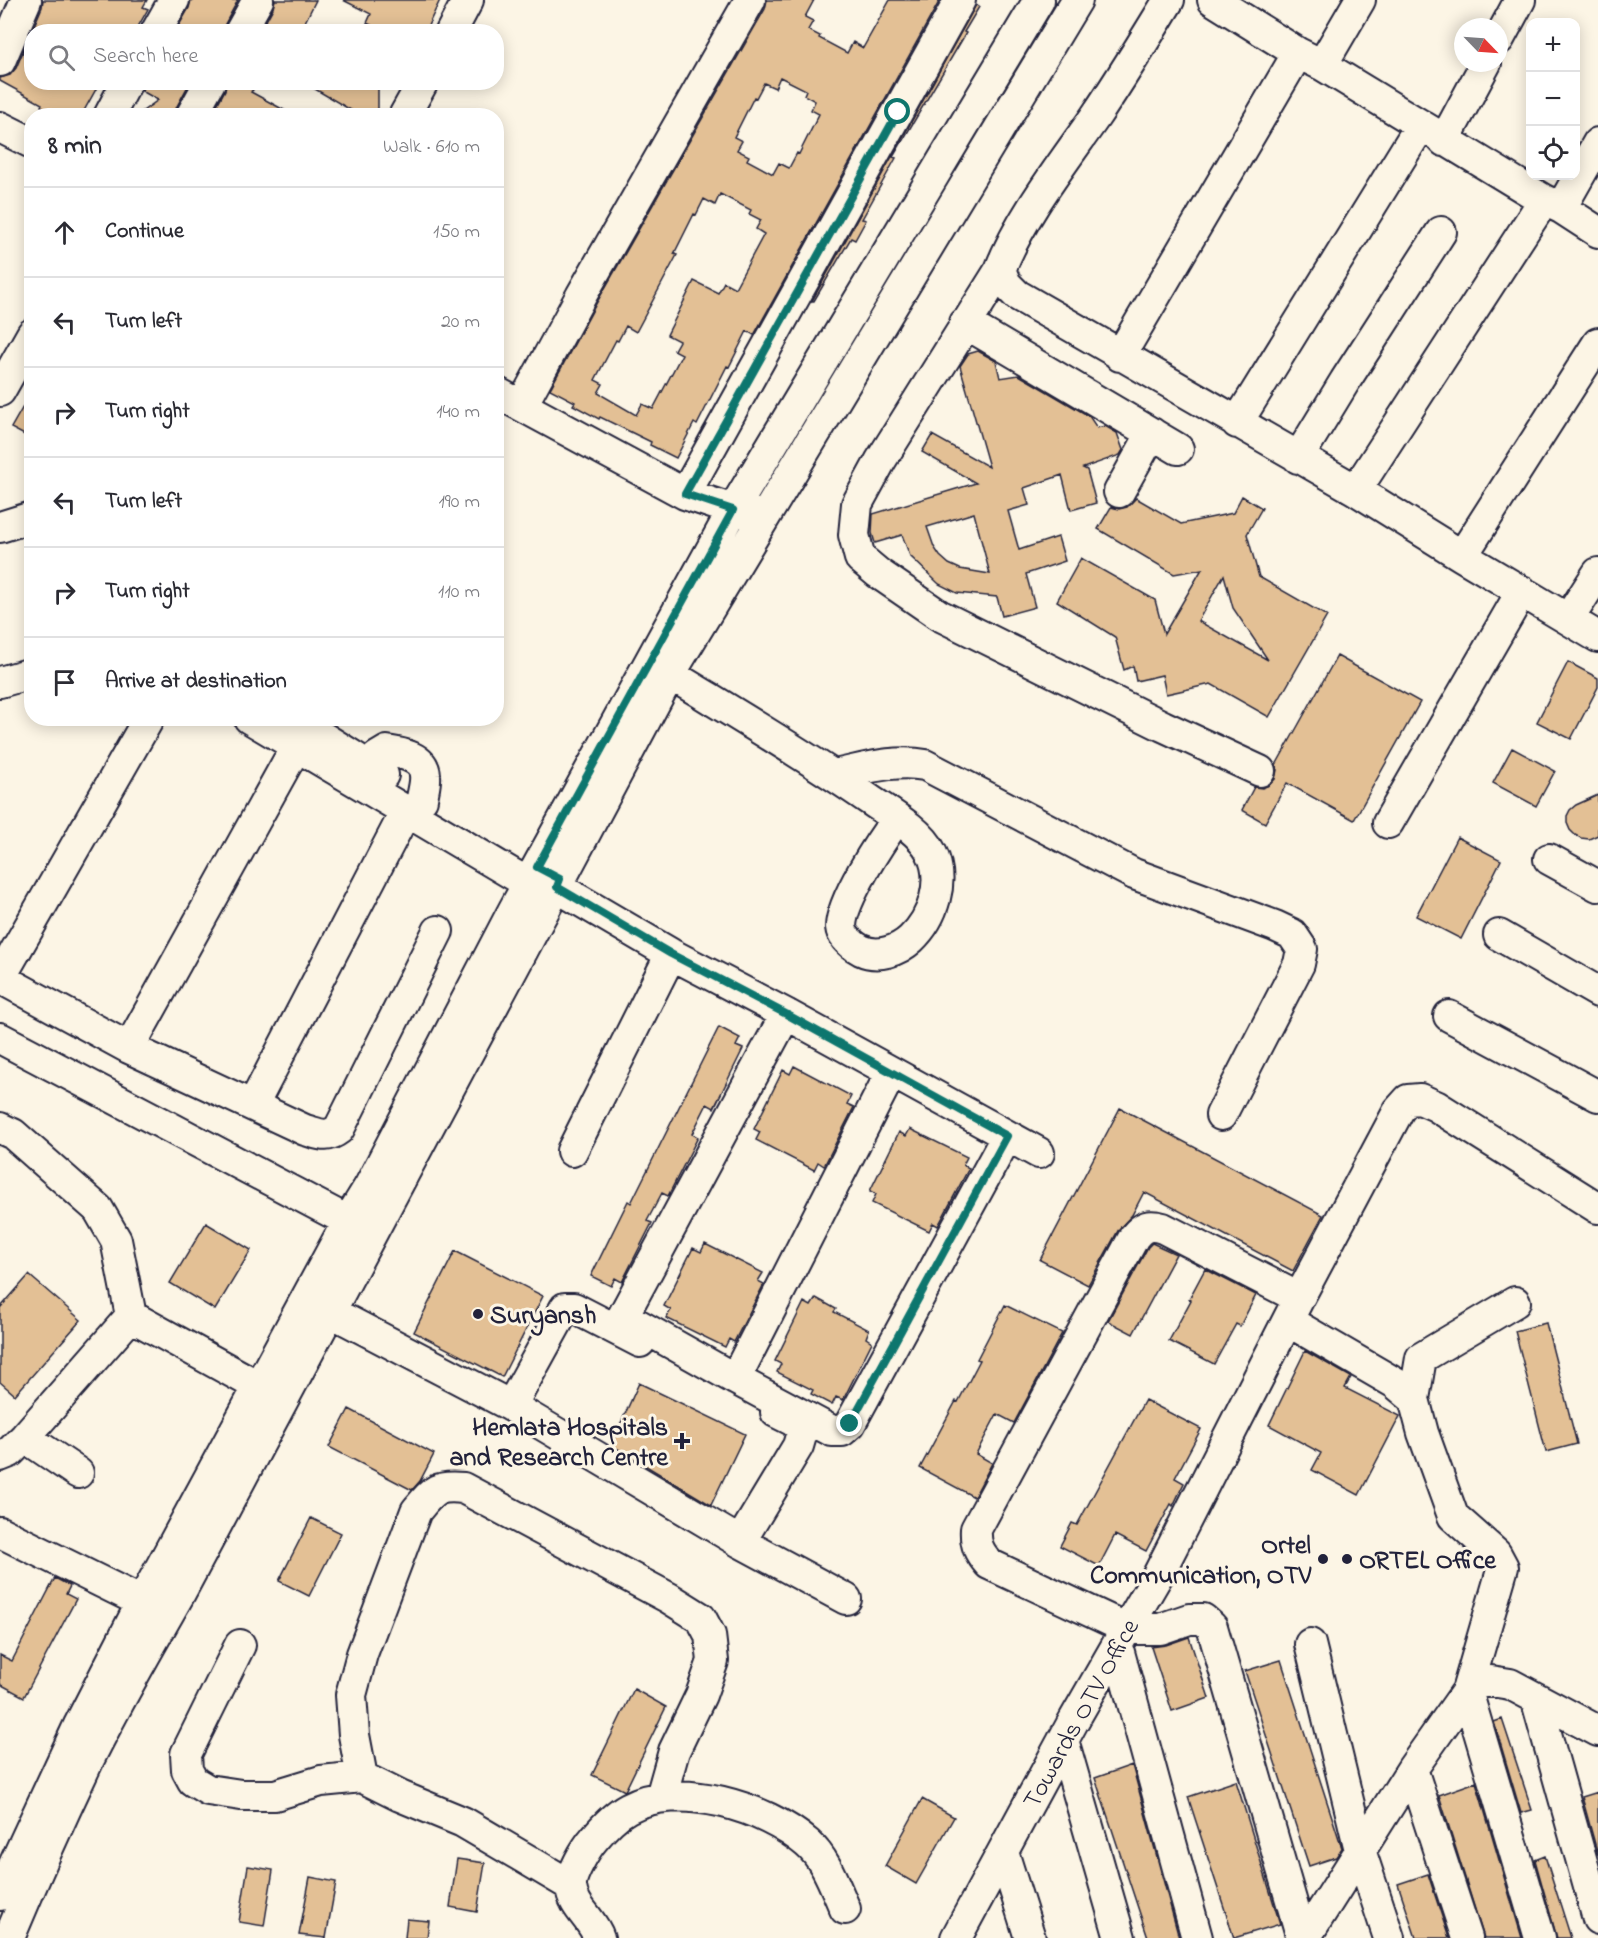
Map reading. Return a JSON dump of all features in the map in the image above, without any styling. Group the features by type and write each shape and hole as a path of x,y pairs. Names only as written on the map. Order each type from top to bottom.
{"street":[{"path":"0,61 26,0"},
{"path":"160,24 174,0"},
{"path":"244,24 258,0"},
{"path":"455,24 468,0"},
{"path":"750,0 581,296 509,398 685,494 733,510 765,516"},
{"path":"685,494 960,0"},
{"path":"9,1938 33,1880 90,1758 329,1311 547,883 733,510 1039,0"},
{"path":"0,1895 79,1725 142,1602 348,1221 669,674 1077,0"},
{"path":"1169,0 1110,94 1042,194 1005,257 1000,270 881,460 857,504 854,535 860,558 939,615 1163,726 1260,771"},
{"path":"1213,0 1598,232"},
{"path":"1120,356 1310,59 1360,0"},
{"path":"1508,22 1520,0"},
{"path":"1237,423 1433,133 1479,72"},
{"path":"113,108 124,90"},
{"path":"195,108 206,90"},
{"path":"408,108 419,90"},
{"path":"0,127 24,139"},
{"path":"1356,490 1552,204 1598,143"},
{"path":"1298,458 1441,232"},
{"path":"1000,270 1006,284 1017,295 1356,490 1598,637"},
{"path":"965,323 1178,449"},
{"path":"1462,556 1598,344"},
{"path":"0,391 24,348"},
{"path":"1119,492 1152,434"},
{"path":"0,527 24,520"},
{"path":"1569,618 1598,573"},
{"path":"1388,823 1522,591"},
{"path":"0,682 24,674"},
{"path":"669,674 834,776 897,819"},
{"path":"144,726 0,978 129,1048 305,1130 332,1135 339,1129 438,931"},
{"path":"273,726 370,767 414,805"},
{"path":"129,1048 294,733"},
{"path":"294,733 671,954 786,1014 1039,1153"},
{"path":"834,776 894,763 911,762 926,765 1134,874 1292,934 1302,949 1299,964 1221,1115"},
{"path":"253,1105 414,805"},
{"path":"1549,860 1598,886"},
{"path":"1499,935 1598,992"},
{"path":"572,1151 671,954"},
{"path":"786,1014 623,1316 735,1379 832,1431 842,1431 850,1424 1007,1136"},
{"path":"1449,1016 1598,1096"},
{"path":"0,1038 348,1221"},
{"path":"735,1379 891,1073"},
{"name":"Towards OTV Office","path":"956,1938 1063,1740 1158,1575 1334,1232 1400,1110 1408,1100 1419,1099 1436,1106 1598,1208"},
{"path":"0,1128 13,1134 98,1209 116,1240 131,1316 258,1386"},
{"path":"1304,1938 1212,1627 1203,1620 1189,1619 1160,1629 1122,1636 989,1564 975,1544 976,1529 1128,1247 1141,1228 1152,1225 1163,1228 1293,1310 1414,1399"},
{"path":"1304,1938 1412,1769 1467,1690 1503,1567 1496,1554 1454,1515 1423,1433 1414,1399 1421,1358 1515,1302"},
{"path":"511,1407 565,1308 574,1308 792,1420 803,1429 798,1446 740,1542"},
{"path":"329,1311 511,1407 740,1542 846,1599"},
{"path":"0,1456 10,1452 25,1437 131,1316"},
{"path":"25,1437 78,1473"},
{"path":"362,1777 354,1735 351,1695 362,1654 416,1511 432,1493 446,1486 463,1488 658,1592 701,1618 710,1635 713,1661 701,1695 674,1751 661,1797"},
{"path":"0,1532 142,1602"},
{"path":"1122,1636 1197,1938"},
{"path":"1310,1644 1360,1850 1389,1938"},
{"path":"240,1645 186,1754 187,1770 193,1781 208,1790 241,1795 275,1795 321,1781 362,1777 400,1796 462,1821 570,1885"},
{"path":"1467,1690 1478,1683 1491,1681 1510,1684 1597,1728"},
{"path":"1467,1690 1540,1938"},
{"path":"1536,1698 1598,1919"},
{"path":"1063,1740 1120,1938"},
{"path":"1412,1769 1467,1938"},
{"path":"599,1938 577,1906 570,1885 583,1850 627,1808 661,1797 696,1797 744,1807 780,1825 808,1844 826,1868 845,1909"},
{"path":"1003,1852 1030,1938"}],"building":[{"path":"43,0 147,0 143,7 148,9 140,24 35,24"},
{"path":"191,0 238,0 225,24 180,24"},
{"path":"275,0 316,0 304,24 264,24"},
{"path":"343,0 440,0 429,24 369,24 367,23 371,14"},
{"path":"767,0 814,0 805,17 813,21 808,30 847,53 853,42 863,48 890,0 940,0 754,335 747,331 697,425 694,423 676,458 650,445 651,442 573,405 575,402 550,389 596,304 765,9","holes":["780,77 806,90 804,95 815,101 811,110 819,114 799,154 797,153 789,168 779,163 773,174 747,160 749,156 737,150 742,141 734,137 754,97 756,98 764,83 775,88","720,194 751,210 749,214 761,220 756,229 764,234 735,288 724,282 718,293 694,281 667,335 679,341 674,350 682,354 653,409 642,404 636,415 598,393 603,384 595,380 626,326 636,332 677,255 674,254 694,214 696,215 704,199 715,205"]},
{"path":"976,5 979,7 964,32 966,33 893,157 896,158 862,219 866,220 855,240 851,238 812,301"},
{"path":"24,49 24,90 96,90 85,108 45,108 41,106 42,104 0,81 0,78 10,75 16,68"},
{"path":"186,90 176,108 147,108 158,100 142,91"},
{"path":"225,90 253,90 251,92 280,108 215,108"},
{"path":"317,90 378,90 378,108 347,108"},
{"path":"978,351 996,361 1000,378 1019,375 1089,416 1097,428 1105,426 1117,433 1123,450 1120,455 1083,468 1087,470 1096,503 1071,510 1062,475 1024,488 1029,505 1008,511 1019,550 1058,537 1065,561 1026,574 1035,607 1002,616 997,597 957,593 939,584 910,556 902,535 875,543 872,533 873,514 976,483 922,452 932,435 989,467 960,366 968,354","holes":["974,513 990,574 960,569 949,564 934,547 927,527"]},
{"path":"24,405 24,435 11,428"},
{"path":"1242,496 1262,508 1247,534 1259,577 1327,616 1269,717 1211,684 1166,694 1162,675 1136,681 1133,666 1124,670 1115,637 1057,601 1081,558 1155,600 1164,634 1202,569 1174,574 1098,529 1111,507 1119,509 1127,507 1136,498 1181,524 1233,513","holes":["1224,575 1233,608 1268,660 1198,621"]},
{"path":"1337,656 1420,702 1354,820 1287,783 1265,823 1242,810 1254,787 1262,788 1275,779 1276,765"},
{"path":"1568,662 1598,678 1598,687 1571,739 1537,722"},
{"path":"1512,748 1555,771 1536,806 1493,783"},
{"path":"1598,795 1598,835 1589,839 1581,838 1570,830 1567,816 1576,805"},
{"path":"1457,837 1501,860 1461,939 1416,916"},
{"path":"719,1027 740,1038 736,1046 743,1049 714,1108 707,1104 692,1134 698,1137 668,1196 662,1193 647,1221 652,1223 622,1282 615,1278 611,1286 591,1276 628,1201 631,1203"},
{"path":"794,1066 851,1096 847,1104 854,1107 824,1166 818,1162 814,1170 756,1140 760,1132 754,1129 783,1070 790,1074"},
{"path":"1120,1108 1323,1215 1293,1271 1144,1192 1132,1215 1119,1229 1088,1285 1040,1260"},
{"path":"910,1129 967,1157 963,1165 969,1168 938,1226 933,1223 929,1231 872,1203 876,1194 870,1191 899,1132 906,1136"},
{"path":"206,1223 251,1250 215,1310 170,1283"},
{"path":"1152,1243 1176,1254 1133,1334 1108,1321"},
{"path":"705,1244 763,1273 758,1281 764,1284 734,1342 729,1339 725,1347 666,1318 671,1310 664,1306 693,1248 701,1252"},
{"name":"Suryansh","path":"455,1251 543,1296 502,1377 414,1332"},
{"path":"1205,1269 1256,1295 1240,1326 1236,1324 1214,1364 1169,1341"},
{"path":"29,1275 81,1320 15,1395 0,1382 0,1308"},
{"path":"816,1298 836,1309 834,1312 869,1330 866,1338 872,1342 843,1400 836,1397 832,1405 811,1394 813,1390 777,1372 781,1364 775,1361 804,1302 811,1306"},
{"path":"1005,1305 1062,1333 1014,1423 997,1414 976,1454 992,1463 974,1497 920,1468 980,1360 977,1359"},
{"path":"1546,1323 1577,1444 1546,1452 1515,1331"},
{"path":"1305,1351 1351,1377 1345,1388 1400,1416 1359,1495 1312,1470 1321,1453 1269,1425"},
{"path":"639,1383 745,1434 711,1505 611,1445"},
{"path":"1145,1400 1201,1429 1175,1478 1184,1483 1146,1551 1115,1535 1099,1566 1060,1546 1072,1523 1077,1525"},
{"path":"349,1409 434,1454 420,1481 412,1490 329,1447"},
{"path":"311,1518 341,1533 309,1596 279,1581"},
{"path":"55,1578 70,1586 66,1594 76,1599 24,1697 0,1684 0,1655 12,1661"},
{"path":"1189,1637 1209,1698 1172,1711 1151,1647 1166,1645"},
{"path":"1281,1660 1342,1848 1336,1857 1309,1866 1245,1671"},
{"path":"634,1689 666,1707 625,1791 592,1775"},
{"path":"1502,1719 1532,1810 1521,1813 1494,1722"},
{"path":"1132,1765 1179,1938 1148,1938 1095,1778"},
{"path":"1236,1781 1280,1924 1234,1938 1188,1797"},
{"path":"1476,1782 1522,1938 1484,1938 1439,1795"},
{"path":"1598,1792 1598,1855 1582,1797"},
{"path":"922,1799 954,1817 916,1884 885,1866"},
{"path":"1545,1856 1571,1938 1557,1938 1535,1860"},
{"path":"457,1859 485,1863 477,1912 450,1907"},
{"path":"248,1866 273,1870 264,1926 239,1922"},
{"path":"1428,1874 1449,1938 1416,1938 1398,1884"},
{"path":"310,1877 336,1882 326,1938 299,1935"},
{"path":"407,1919 429,1921 427,1938 405,1938"}],"place":[{"name":"Suryansh","path":"478,1314"},
{"name":"Hemlata Hospitals and Research Centre","path":"682,1441"},
{"name":"Ortel Communication, OTV","path":"1323,1559"},
{"name":"ORTEL Office","path":"1347,1559"}],"route":[{"path":"850,1424 1007,1136 786,1014 671,954 557,887 560,879 537,867 733,510 685,494 898,112"}]}
